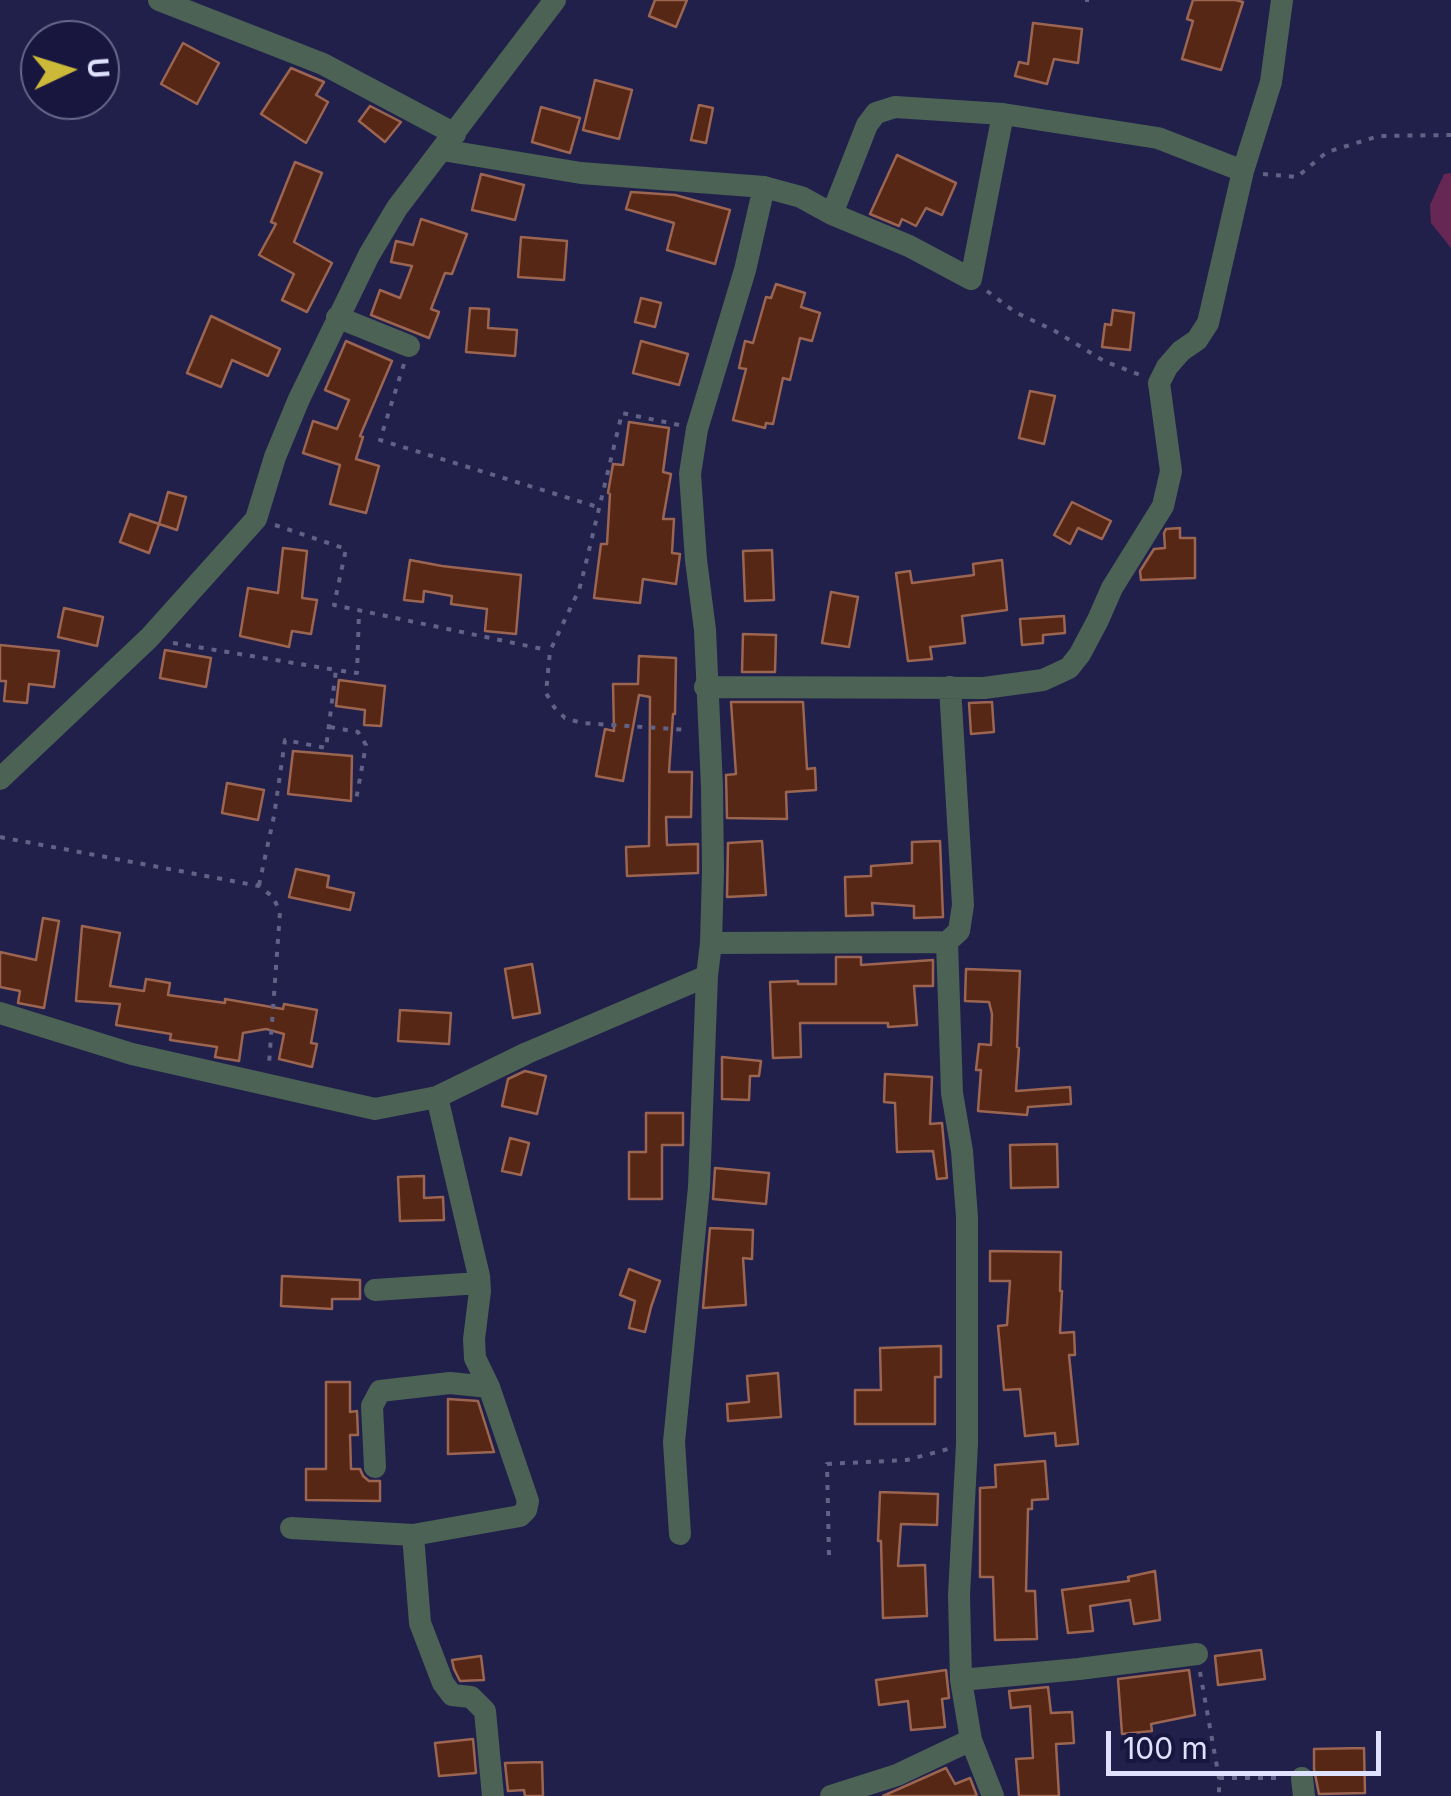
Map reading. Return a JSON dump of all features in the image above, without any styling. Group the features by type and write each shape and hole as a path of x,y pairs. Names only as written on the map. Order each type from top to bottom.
{"street":[{"path":"159,0 323,64 448,142 598,174 764,187 801,198 972,279 1003,114"},
{"path":"0,779 149,638 256,519 275,457 370,254 397,208 555,0"},
{"path":"706,687 984,688 1043,680 1069,668 1163,506 1171,471 1159,383 1167,366 1197,340 1208,323 1243,172 1271,82 1282,0"},
{"path":"832,214 867,125 876,113 894,108 1003,114 1158,138 1243,172"},
{"path":"680,1534 674,1442 699,1187 713,871 704,630 690,474 697,429 745,270 764,187"},
{"path":"338,317 409,346"},
{"path":"710,943 947,942 960,931 962,905 950,687"},
{"path":"947,942 952,1093 967,1217 967,1444 959,1595 961,1680 972,1740 993,1796"},
{"path":"0,1013 132,1054 375,1109 437,1098 543,1046 707,976"},
{"path":"291,1528 413,1534 520,1516 526,1510 528,1500 490,1387 474,1358 479,1283 437,1098"},
{"path":"376,1290 479,1283"},
{"path":"375,1467 372,1406 380,1391 450,1383 490,1387"},
{"path":"413,1534 420,1623 443,1684 452,1695 471,1697 485,1711 494,1796"},
{"path":"961,1680 1197,1654"},
{"path":"831,1796 897,1775 972,1740"}],"path":[{"path":"1243,172 1297,178 1326,152 1379,136 1451,135"},
{"path":"972,279 1015,312 1104,361 1159,383"},
{"path":"409,346 380,440 600,508"},
{"path":"697,429 622,414 579,590 550,651 546,692 565,718 582,723 708,731"},
{"path":"256,519 346,550 334,605 550,651"},
{"path":"149,638 356,673 359,612"},
{"path":"259,886 285,740 326,748 336,670"},
{"path":"330,727 358,732 366,746 356,800"},
{"path":"0,837 259,886 273,898 280,912 268,1085"},
{"path":"829,1555 826,1464 907,1460 967,1444"},
{"path":"1197,1654 1219,1796"},
{"path":"1219,1778 1303,1787"}],"shaded area":[{"path":"1451,173 1451,248 1431,223 1430,205 1444,174"}],"building":[{"path":"655,0 687,0 676,27 649,16"},
{"path":"1193,0 1243,2 1221,70 1182,59 1193,21 1187,19"},
{"path":"1033,23 1082,29 1078,63 1054,59 1047,84 1015,76 1019,62 1028,64"},
{"path":"183,43 219,63 197,104 161,84"},
{"path":"291,68 324,82 316,95 328,102 306,143 261,114"},
{"path":"595,80 632,90 619,139 583,130"},
{"path":"699,105 713,108 706,143 691,140"},
{"path":"370,106 401,122 385,142 359,121"},
{"path":"541,107 580,118 570,153 532,142"},
{"path":"897,155 956,183 942,215 926,208 916,226 902,219 899,226 870,214"},
{"path":"295,162 322,173 294,242 332,263 307,312 282,300 294,274 259,255 276,224 271,222"},
{"path":"481,174 524,185 515,220 472,210"},
{"path":"631,192 675,195 730,210 715,264 667,250 674,223 626,209"},
{"path":"421,219 467,234 452,274 445,273 431,309 439,312 429,338 371,315 380,290 400,298 412,266 391,262 396,241 413,245"},
{"path":"521,237 567,241 564,280 518,277"},
{"path":"776,284 805,293 801,307 820,313 812,341 800,338 790,380 783,378 773,424 766,423 765,428 733,420 746,369 739,368 745,341 753,343 766,297 771,298"},
{"path":"641,298 661,303 655,327 635,322"},
{"path":"470,308 489,309 488,328 517,330 515,356 466,352"},
{"path":"1113,310 1134,313 1130,350 1102,347 1105,324 1111,325"},
{"path":"211,316 280,349 268,376 232,360 221,387 187,373"},
{"path":"346,341 392,361 360,436 363,437 356,459 379,466 366,513 330,504 340,465 303,453 313,421 337,429 349,400 325,390"},
{"path":"641,341 688,354 679,385 633,373"},
{"path":"1030,391 1055,396 1044,444 1019,438"},
{"path":"629,422 669,428 663,472 671,474 663,519 674,519 672,553 680,554 676,584 643,579 640,603 594,598 601,544 607,544 613,464 623,465"},
{"path":"168,492 186,497 177,530 159,524"},
{"path":"1072,502 1111,521 1102,539 1078,528 1070,544 1054,535"},
{"path":"130,514 159,524 149,553 120,542"},
{"path":"1180,528 1180,538 1195,538 1195,578 1141,580 1140,571 1154,549 1165,548 1166,529"},
{"path":"283,548 307,551 302,598 317,600 311,634 292,631 289,647 240,636 248,588 278,593"},
{"path":"772,550 774,600 745,601 743,551"},
{"path":"410,560 521,575 516,634 485,631 487,609 451,604 452,596 424,591 423,602 404,600"},
{"path":"1002,560 1007,610 962,616 965,643 930,647 932,659 908,661 896,573 910,571 912,583 974,575 973,564"},
{"path":"831,592 858,597 849,647 822,643"},
{"path":"64,608 103,617 97,646 58,637"},
{"path":"1064,616 1065,633 1043,635 1043,643 1022,645 1020,619"},
{"path":"743,634 776,635 775,672 742,672"},
{"path":"0,645 59,651 54,687 29,684 27,703 4,701 6,681 0,681"},
{"path":"165,650 211,658 206,687 160,678"},
{"path":"639,656 676,658 669,772 692,772 691,817 666,817 667,845 698,844 698,873 627,876 626,847 649,846 650,697 639,695 623,781 596,776 605,729 614,731 613,684 638,684"},
{"path":"339,680 385,686 381,726 364,725 365,710 336,706"},
{"path":"731,702 803,702 807,769 815,768 816,790 786,792 787,819 727,818 726,775 736,774"},
{"path":"992,702 994,732 971,734 969,703"},
{"path":"293,751 352,756 351,801 288,794"},
{"path":"227,783 264,790 258,820 222,813"},
{"path":"762,841 766,895 727,897 728,843"},
{"path":"940,841 943,917 914,918 914,906 872,903 873,915 846,916 845,877 871,876 871,866 912,863 912,842"},
{"path":"296,869 329,876 327,887 354,893 350,910 289,897"},
{"path":"43,918 59,921 44,1008 18,1003 20,991 0,987 0,952 36,960"},
{"path":"82,926 120,933 110,986 144,991 146,979 170,983 168,995 317,1010 311,1043 317,1044 312,1067 279,1059 284,1034 266,1029 243,1033 239,1061 215,1057 217,1047 170,1040 171,1034 116,1025 120,1004 76,1001"},
{"path":"836,957 861,957 861,965 933,960 933,986 914,986 917,1025 800,1023 801,1057 773,1058 770,982 836,984"},
{"path":"532,964 540,1013 513,1018 505,969"},
{"path":"966,969 1020,971 1016,1091 1070,1087 1071,1104 1028,1107 1027,1115 978,1111 979,1044 991,1045 992,1014 989,1002 965,1001"},
{"path":"400,1010 451,1013 449,1044 398,1041"},
{"path":"722,1057 761,1061 759,1076 750,1076 749,1100 722,1099"},
{"path":"525,1071 546,1076 537,1114 502,1106 508,1079"},
{"path":"885,1074 932,1077 930,1124 942,1123 947,1178 937,1179 933,1151 897,1152 895,1103 884,1102"},
{"path":"646,1113 683,1113 683,1145 662,1145 662,1199 629,1199 629,1152 646,1152"},
{"path":"510,1138 529,1143 521,1175 502,1171"},
{"path":"1057,1144 1058,1187 1011,1188 1010,1145"},
{"path":"715,1168 769,1173 766,1204 713,1199"},
{"path":"424,1176 424,1198 443,1197 444,1220 400,1221 398,1177"},
{"path":"710,1228 753,1230 752,1259 743,1258 746,1305 703,1308"},
{"path":"990,1251 1061,1252 1060,1333 1074,1332 1075,1355 1069,1355 1078,1444 1056,1446 1055,1433 1025,1436 1020,1389 1004,1390 998,1326 1007,1325 1010,1281 990,1281"},
{"path":"629,1269 660,1281 645,1332 629,1328 635,1301 620,1295"},
{"path":"282,1276 360,1280 360,1299 332,1299 332,1309 281,1306"},
{"path":"941,1346 941,1377 935,1377 935,1424 855,1424 855,1390 881,1390 880,1348"},
{"path":"778,1373 781,1417 728,1421 727,1404 749,1402 747,1376"},
{"path":"326,1382 350,1382 350,1412 357,1411 358,1435 350,1435 351,1469 360,1469 369,1481 380,1481 380,1501 306,1500 306,1469 326,1469"},
{"path":"448,1399 478,1401 494,1452 448,1454"},
{"path":"1045,1461 1048,1499 1032,1500 1032,1509 1028,1509 1026,1591 1035,1591 1037,1639 995,1640 993,1577 980,1577 980,1488 996,1487 995,1465"},
{"path":"880,1492 938,1494 937,1525 901,1524 898,1566 925,1565 927,1616 883,1618 878,1541"},
{"path":"1155,1571 1160,1620 1134,1624 1130,1600 1090,1606 1093,1631 1068,1633 1062,1590 1129,1581 1128,1577"},
{"path":"1261,1650 1265,1679 1218,1685 1215,1656"},
{"path":"481,1656 484,1680 460,1681 452,1660"},
{"path":"946,1670 949,1698 942,1699 945,1727 911,1730 908,1701 879,1705 876,1680"},
{"path":"1189,1670 1195,1715 1151,1724 1152,1731 1122,1734 1118,1679"},
{"path":"1048,1687 1051,1713 1072,1712 1074,1743 1056,1744 1059,1796 1019,1796 1016,1759 1033,1758 1030,1706 1011,1708 1009,1691"},
{"path":"473,1739 476,1773 439,1776 435,1743"},
{"path":"1364,1748 1365,1793 1319,1794 1314,1749"},
{"path":"542,1762 543,1796 525,1796 524,1790 508,1791 505,1763"},
{"path":"946,1768 955,1784 970,1778 977,1796 883,1796"}]}
